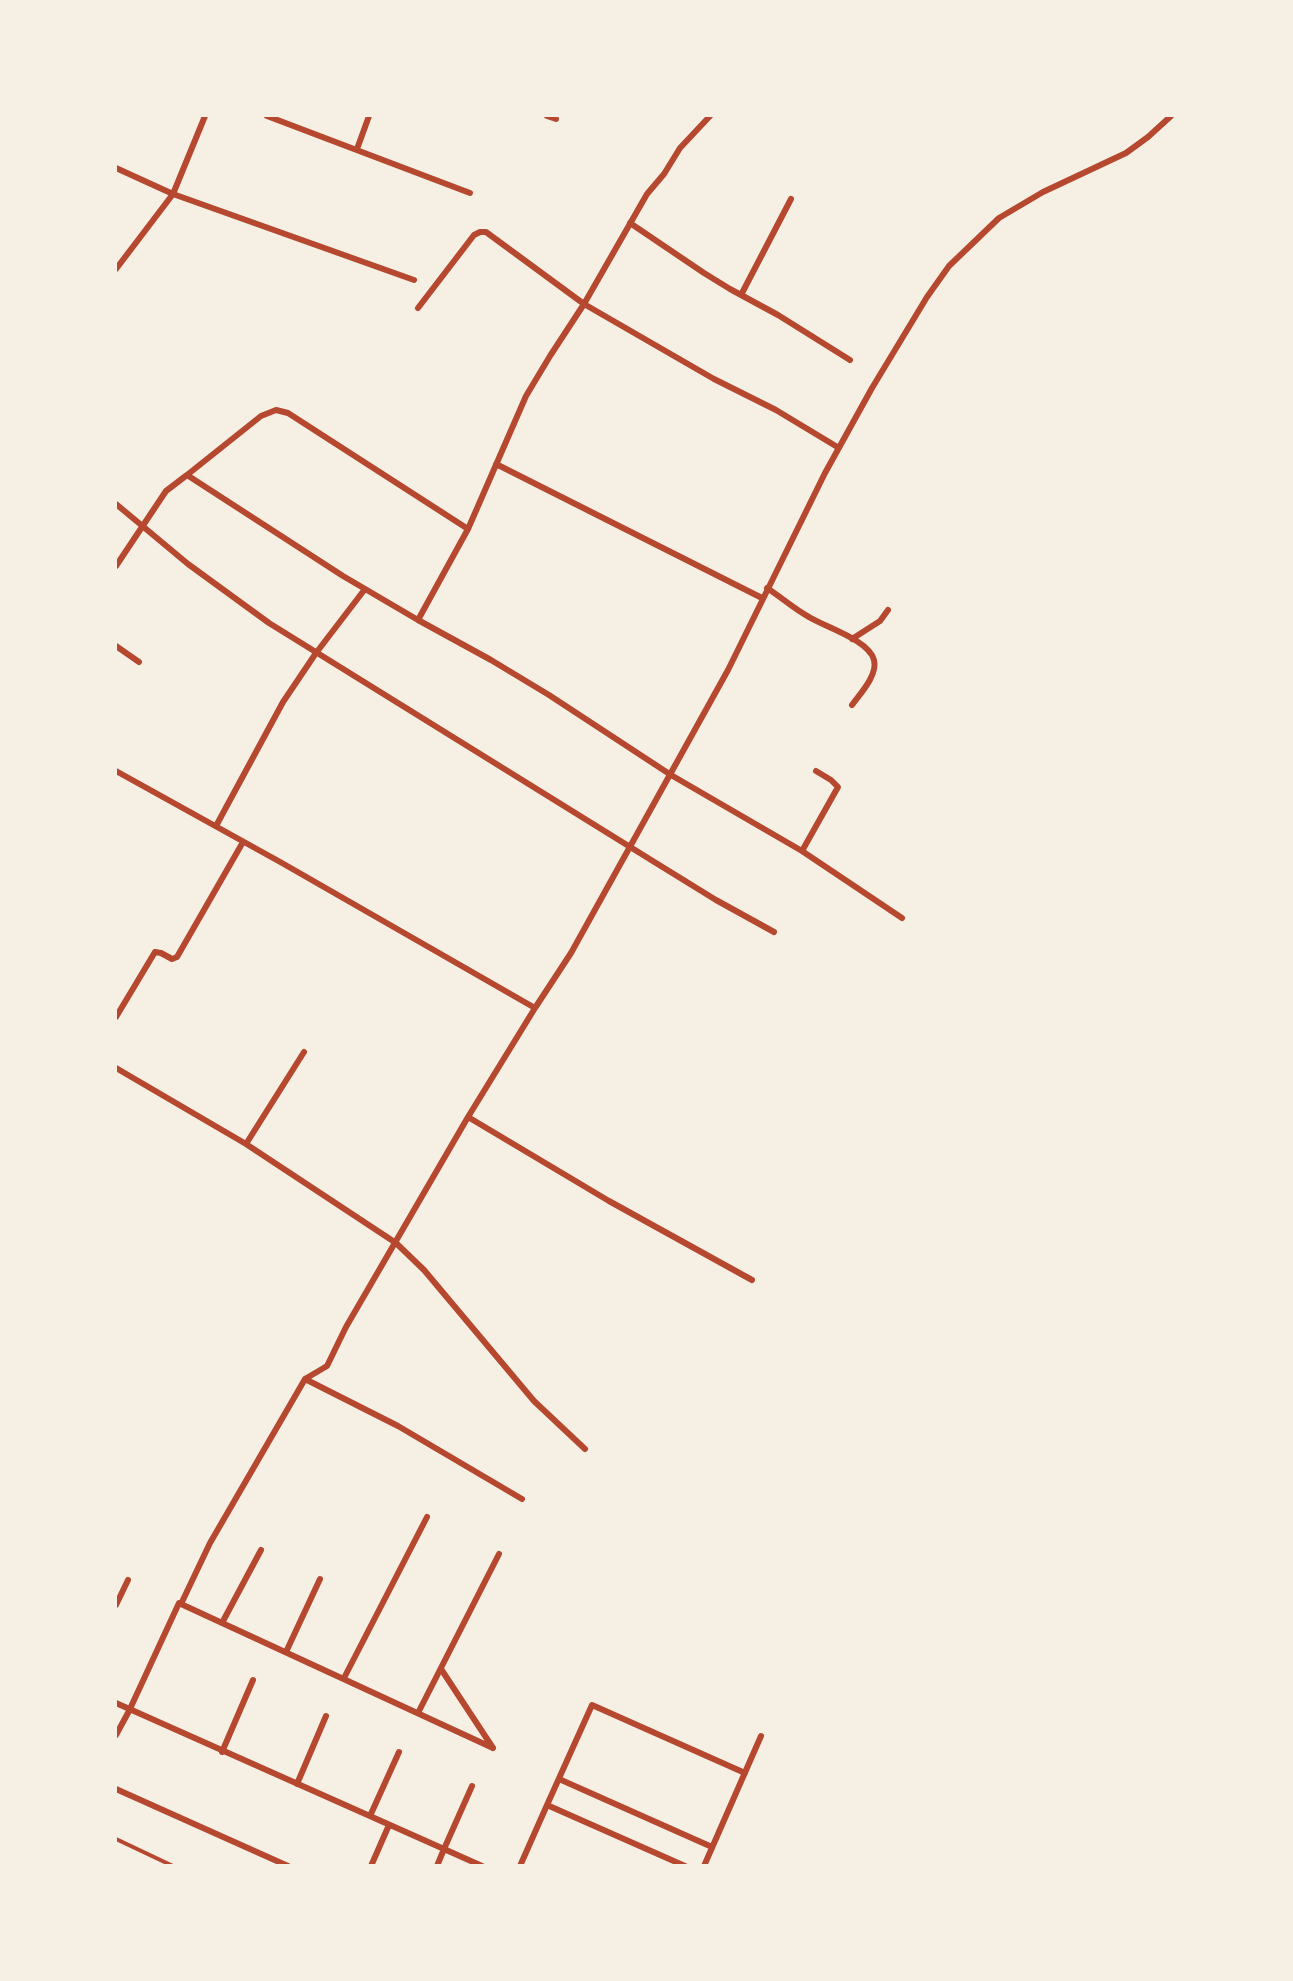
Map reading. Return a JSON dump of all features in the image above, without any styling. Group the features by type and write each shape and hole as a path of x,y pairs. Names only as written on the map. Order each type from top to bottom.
{"street":[{"path":"116,269 172,194 205,116"},
{"path":"267,116 470,193"},
{"path":"357,149 369,116"},
{"path":"547,116 556,119"},
{"path":"418,620 468,529 526,396 584,304 647,194 664,174 680,148 710,116"},
{"path":"116,1735 210,1543 305,1379 327,1365 346,1327 468,1117 571,953 631,848 728,670 825,473 872,388 927,297 949,266 999,218 1015,207 1126,153 1171,116 1178,122"},
{"path":"116,168 172,194 414,280"},
{"path":"741,295 791,199"},
{"path":"630,223 704,273 778,315 850,360"},
{"path":"418,308 474,235 483,232 491,234 584,304 714,379 776,410 839,448"},
{"path":"116,566 166,491 261,416 276,410 288,413 468,529"},
{"path":"496,464 762,598"},
{"path":"187,475 365,589 491,660 671,775 802,851 902,918"},
{"path":"116,504 142,527 269,623 631,848 774,932"},
{"path":"767,588 810,618 852,639 869,651 875,661 873,675 852,705"},
{"path":"216,826 283,702 316,653 365,589"},
{"path":"852,639 880,621 888,610"},
{"path":"116,646 139,662"},
{"path":"116,771 535,1008"},
{"path":"802,851 838,787 816,771"},
{"path":"116,1017 155,952 172,959 177,957 243,842"},
{"path":"246,1144 304,1052"},
{"path":"116,1068 246,1144 396,1243 424,1270 534,1401 585,1449"},
{"path":"468,1117 609,1202 752,1280"},
{"path":"305,1379 398,1426 522,1499"},
{"path":"344,1678 427,1517"},
{"path":"222,1623 261,1550"},
{"path":"418,1713 499,1554"},
{"path":"286,1652 320,1579"},
{"path":"116,1605 128,1580"},
{"path":"181,1604 493,1749 441,1669"},
{"path":"222,1752 253,1680"},
{"path":"116,1703 129,1711 482,1866"},
{"path":"520,1866 592,1705 745,1773"},
{"path":"297,1784 326,1716"},
{"path":"704,1866 761,1736"},
{"path":"370,1816 399,1752"},
{"path":"559,1779 712,1847"},
{"path":"437,1866 472,1786"},
{"path":"116,1789 288,1866"},
{"path":"547,1805 685,1866"},
{"path":"371,1866 389,1825"}],"lane":[{"path":"116,1839 173,1866"}]}
